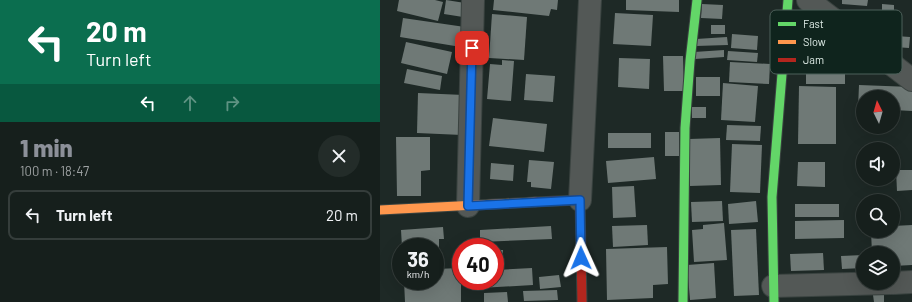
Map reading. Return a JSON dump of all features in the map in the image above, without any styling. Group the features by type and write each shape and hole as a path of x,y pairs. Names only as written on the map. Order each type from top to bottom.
{"street":[{"path":"468,206 474,0"},
{"path":"582,302 580,200 590,0"},
{"path":"683,302 685,128 690,61 697,0"},
{"path":"787,10 788,0"},
{"path":"808,0 821,10"},
{"path":"902,72 912,80"},
{"path":"782,74 772,197 774,294 856,286"},
{"path":"380,210 580,200"},
{"path":"900,283 912,282"}],"building":[{"path":"399,0 435,0 443,2 438,21 397,11"},
{"path":"446,0 465,3 463,17 444,14"},
{"path":"494,0 558,0 557,10 551,9 549,16 493,10"},
{"path":"626,0 679,0 679,12 626,10"},
{"path":"842,0 868,0 867,6 842,4"},
{"path":"702,4 723,5 722,19 701,18"},
{"path":"882,4 894,5 894,10 882,10"},
{"path":"615,13 653,15 651,46 613,44"},
{"path":"492,14 527,17 524,60 489,58"},
{"path":"403,18 465,27 461,47 400,37"},
{"path":"711,25 725,25 725,34 711,34"},
{"path":"732,34 758,36 757,50 731,48"},
{"path":"902,36 910,37 909,48 902,48"},
{"path":"727,37 728,45 696,46 696,39"},
{"path":"406,42 452,52 447,74 401,63"},
{"path":"724,50 724,57 695,59 694,52"},
{"path":"728,51 758,53 757,62 727,60"},
{"path":"663,56 683,56 684,91 664,91"},
{"path":"619,58 650,59 649,89 618,87"},
{"path":"502,60 514,61 511,101 487,99 490,64 502,65"},
{"path":"730,62 770,64 769,84 729,82"},
{"path":"407,69 442,76 440,90 404,83"},
{"path":"526,74 555,76 553,102 524,100"},
{"path":"806,74 845,74 845,84 806,84"},
{"path":"696,77 720,77 720,96 696,96"},
{"path":"723,83 758,86 755,122 721,120"},
{"path":"859,85 912,87 912,111 900,110 900,90 859,90"},
{"path":"799,86 836,87 836,144 798,144"},
{"path":"418,93 464,95 462,135 417,133"},
{"path":"692,107 706,107 706,118 692,118"},
{"path":"493,118 547,124 544,152 489,146"},
{"path":"727,125 761,126 760,141 726,140"},
{"path":"665,132 679,132 679,156 665,156"},
{"path":"608,133 651,133 651,148 608,148"},
{"path":"396,137 430,137 430,170 421,171 421,196 397,196"},
{"path":"720,138 721,185 690,186 689,139"},
{"path":"732,144 762,145 760,193 730,192"},
{"path":"654,157 656,179 608,183 606,161"},
{"path":"529,160 554,162 551,189 531,187 531,182 527,182"},
{"path":"798,162 825,162 825,187 797,186"},
{"path":"491,163 514,165 513,181 490,179"},
{"path":"900,170 912,170 912,190 897,191 897,186 900,186"},
{"path":"634,186 636,217 613,218 612,187"},
{"path":"722,201 723,221 692,222 691,202"},
{"path":"756,201 758,222 729,224 728,204"},
{"path":"795,204 839,204 839,217 795,217"},
{"path":"844,220 844,238 795,239 795,221"},
{"path":"724,223 727,260 694,262 692,230 703,229 703,225"},
{"path":"647,225 648,245 613,247 612,226"},
{"path":"912,225 912,265 900,266 900,246 872,246 871,238 900,238 900,226"},
{"path":"551,226 552,239 504,241 504,238 480,238 480,230"},
{"path":"443,227 444,238 401,238 401,230"},
{"path":"756,229 759,295 734,296 731,230"},
{"path":"667,247 668,284 653,285 653,298 607,300 606,249"},
{"path":"823,253 824,270 791,271 790,254"},
{"path":"856,255 856,268 842,269 841,256"},
{"path":"714,263 716,298 690,300 687,265"},
{"path":"452,268 452,290 461,290 461,302 405,302 404,290 444,290 444,269"},
{"path":"532,268 533,285 504,287 504,270"},
{"path":"559,275 561,287 540,289 539,277"},
{"path":"557,290 558,300 524,301 523,291"},
{"path":"507,292 508,302 484,302 484,293"},
{"path":"873,295 884,295 884,302 874,302"}],"traffic: fast":[{"path":"683,302 685,128 690,61 697,0"},
{"path":"787,10 788,0"},
{"path":"774,302 772,197 782,74"}],"traffic: slow":[{"path":"380,210 535,202"}],"traffic: jam":[{"path":"535,202 580,200 582,302"}],"route":[{"path":"472,48 468,206 580,200 581,258"}]}
